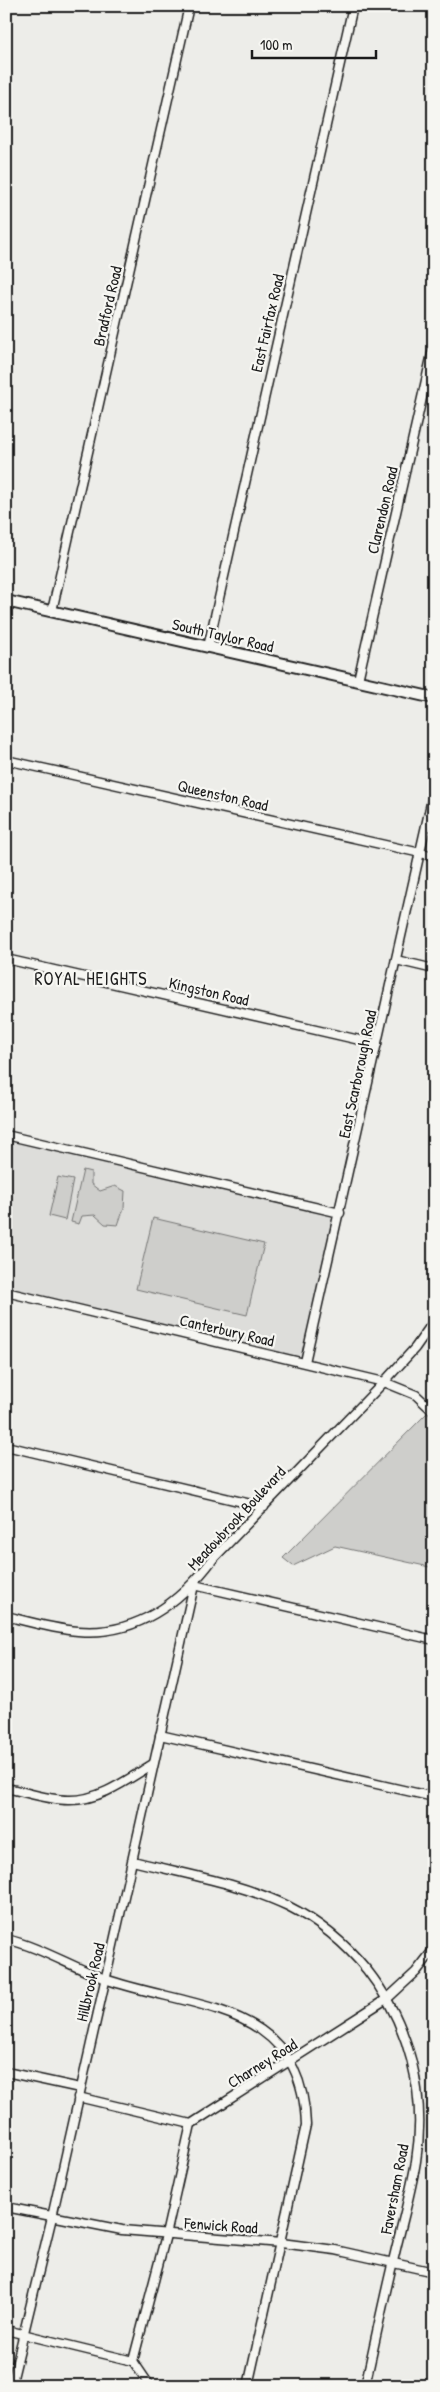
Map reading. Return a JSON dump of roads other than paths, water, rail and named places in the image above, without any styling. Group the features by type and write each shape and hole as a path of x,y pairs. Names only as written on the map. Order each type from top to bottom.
{"main road":[{"name":"South Taylor Road","path":"6,601 434,698"}],"street":[{"name":"Bradford Road","path":"52,611 189,6"},
{"name":"East Fairfax Road","path":"208,647 353,6"},
{"name":"Clarendon Road","path":"358,680 434,345"},
{"name":"Queenston Road","path":"6,760 434,856"},
{"name":"East Scarborough Road","path":"305,1362 434,790"},
{"name":"Kingston Road","path":"6,959 377,1044"},
{"path":"396,960 434,969"},
{"path":"6,1135 340,1213"},
{"name":"Canterbury Road","path":"6,1292 384,1382 416,1396 434,1412"},
{"name":"Meadowbrook Boulevard","path":"6,1616 78,1631 121,1627 141,1621 165,1608 194,1585 214,1559 415,1348 434,1321"},
{"path":"6,1446 264,1507"},
{"path":"194,1585 434,1640"},
{"name":"Hillbrook Road","path":"12,2386 133,1861 194,1585"},
{"path":"160,1735 434,1797"},
{"path":"6,1788 67,1800 90,1798 116,1786 153,1764"},
{"name":"Faversham Road","path":"133,1861 248,1889 289,1907 337,1938 354,1955 388,1998 411,2057 418,2113 416,2161 365,2386"},
{"path":"6,1939 105,1979 238,2016 270,2038 292,2061 303,2096 306,2125 248,2386"},
{"name":"Charney Road","path":"192,2124 388,1998 416,1972 434,1949"},
{"path":"6,2072 80,2088"},
{"path":"78,2097 192,2124 166,2235 133,2361"},
{"name":"Fenwick Road","path":"6,2206 122,2230 281,2243 336,2250 434,2272"},
{"path":"6,2330 133,2361 150,2386"}],"district":[{"name":"ROYAL HEIGHTS","path":"91,979"}]}
